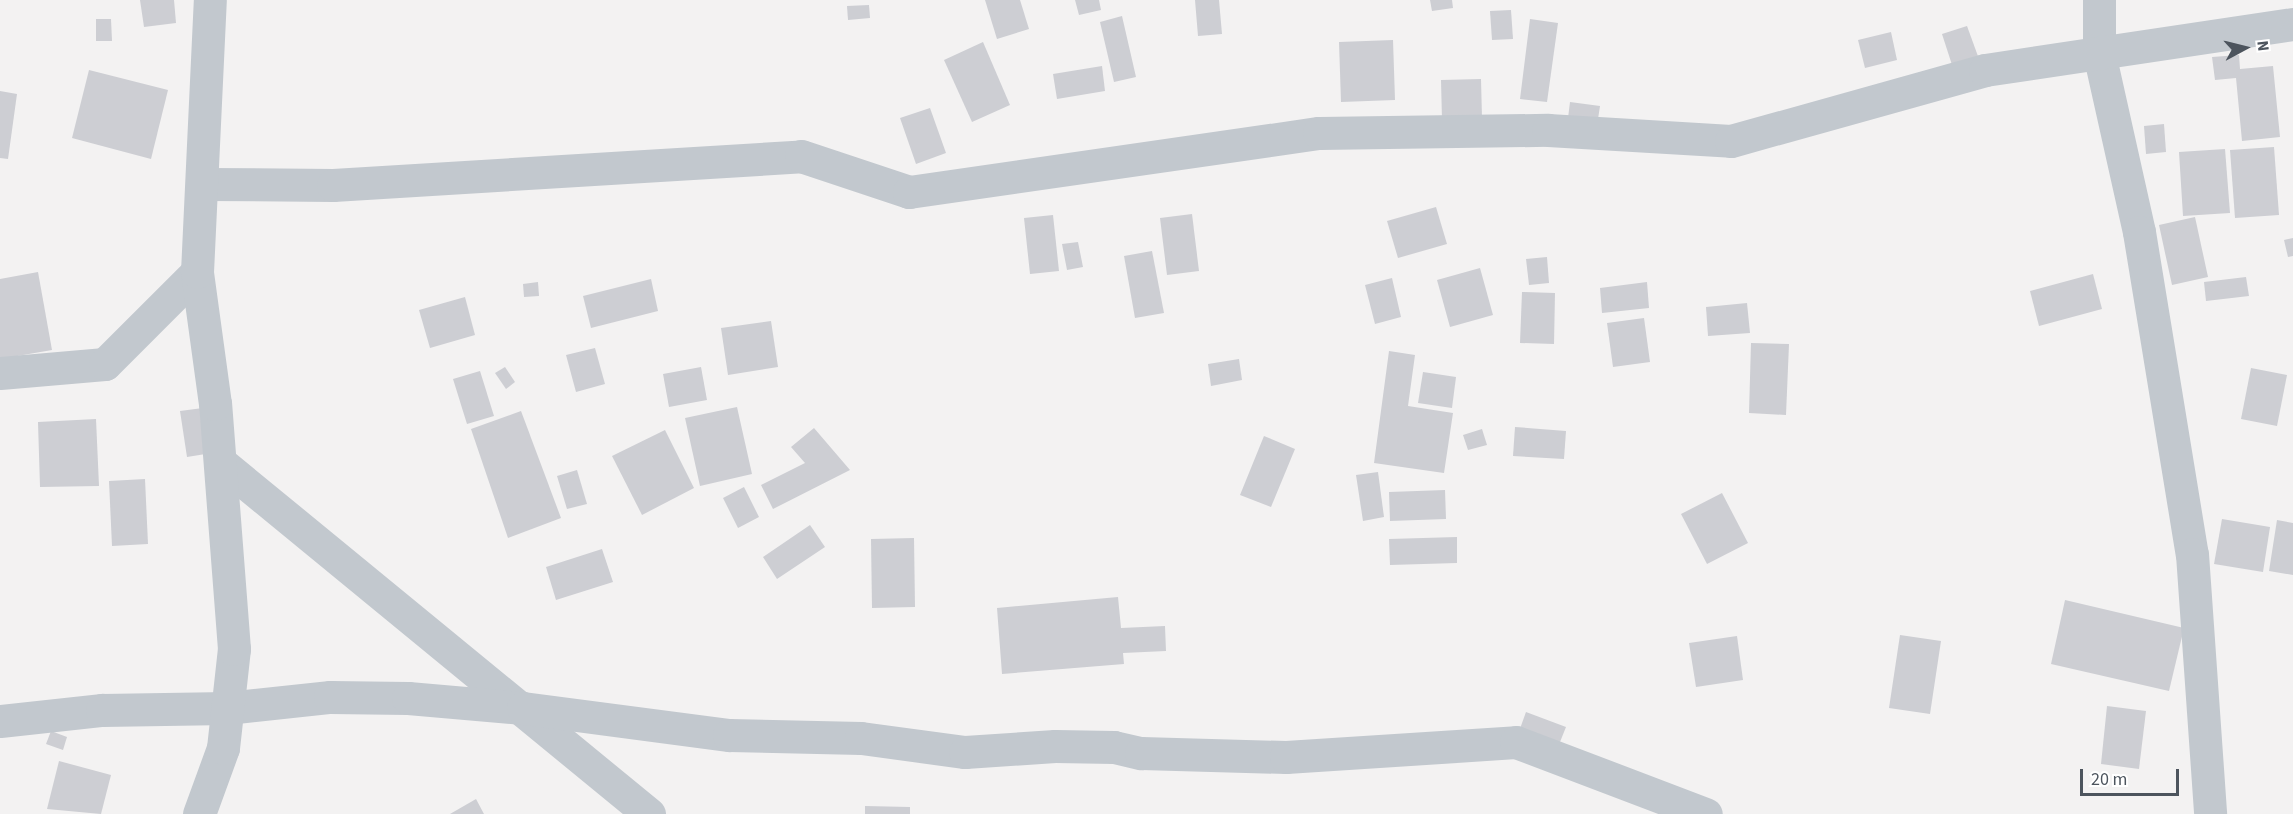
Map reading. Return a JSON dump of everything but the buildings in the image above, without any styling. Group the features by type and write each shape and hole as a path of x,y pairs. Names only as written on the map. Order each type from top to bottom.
{"street":[{"path":"199,814 223,748 234,649 220,462 197,272 204,184 210,0"},
{"path":"2100,0 2099,53 2139,232 2192,554 2210,814"},
{"path":"204,184 333,185 801,156 909,192 1319,133 1548,130 1731,141 1985,70 2293,24"},
{"path":"0,373 105,364 197,272"},
{"path":"220,462 483,681 523,708 649,814"},
{"path":"0,721 102,710 227,708 330,697 523,708 729,735 861,738 965,752 1055,746 1114,747 1141,753 1286,757 1516,742 1706,814"}]}
